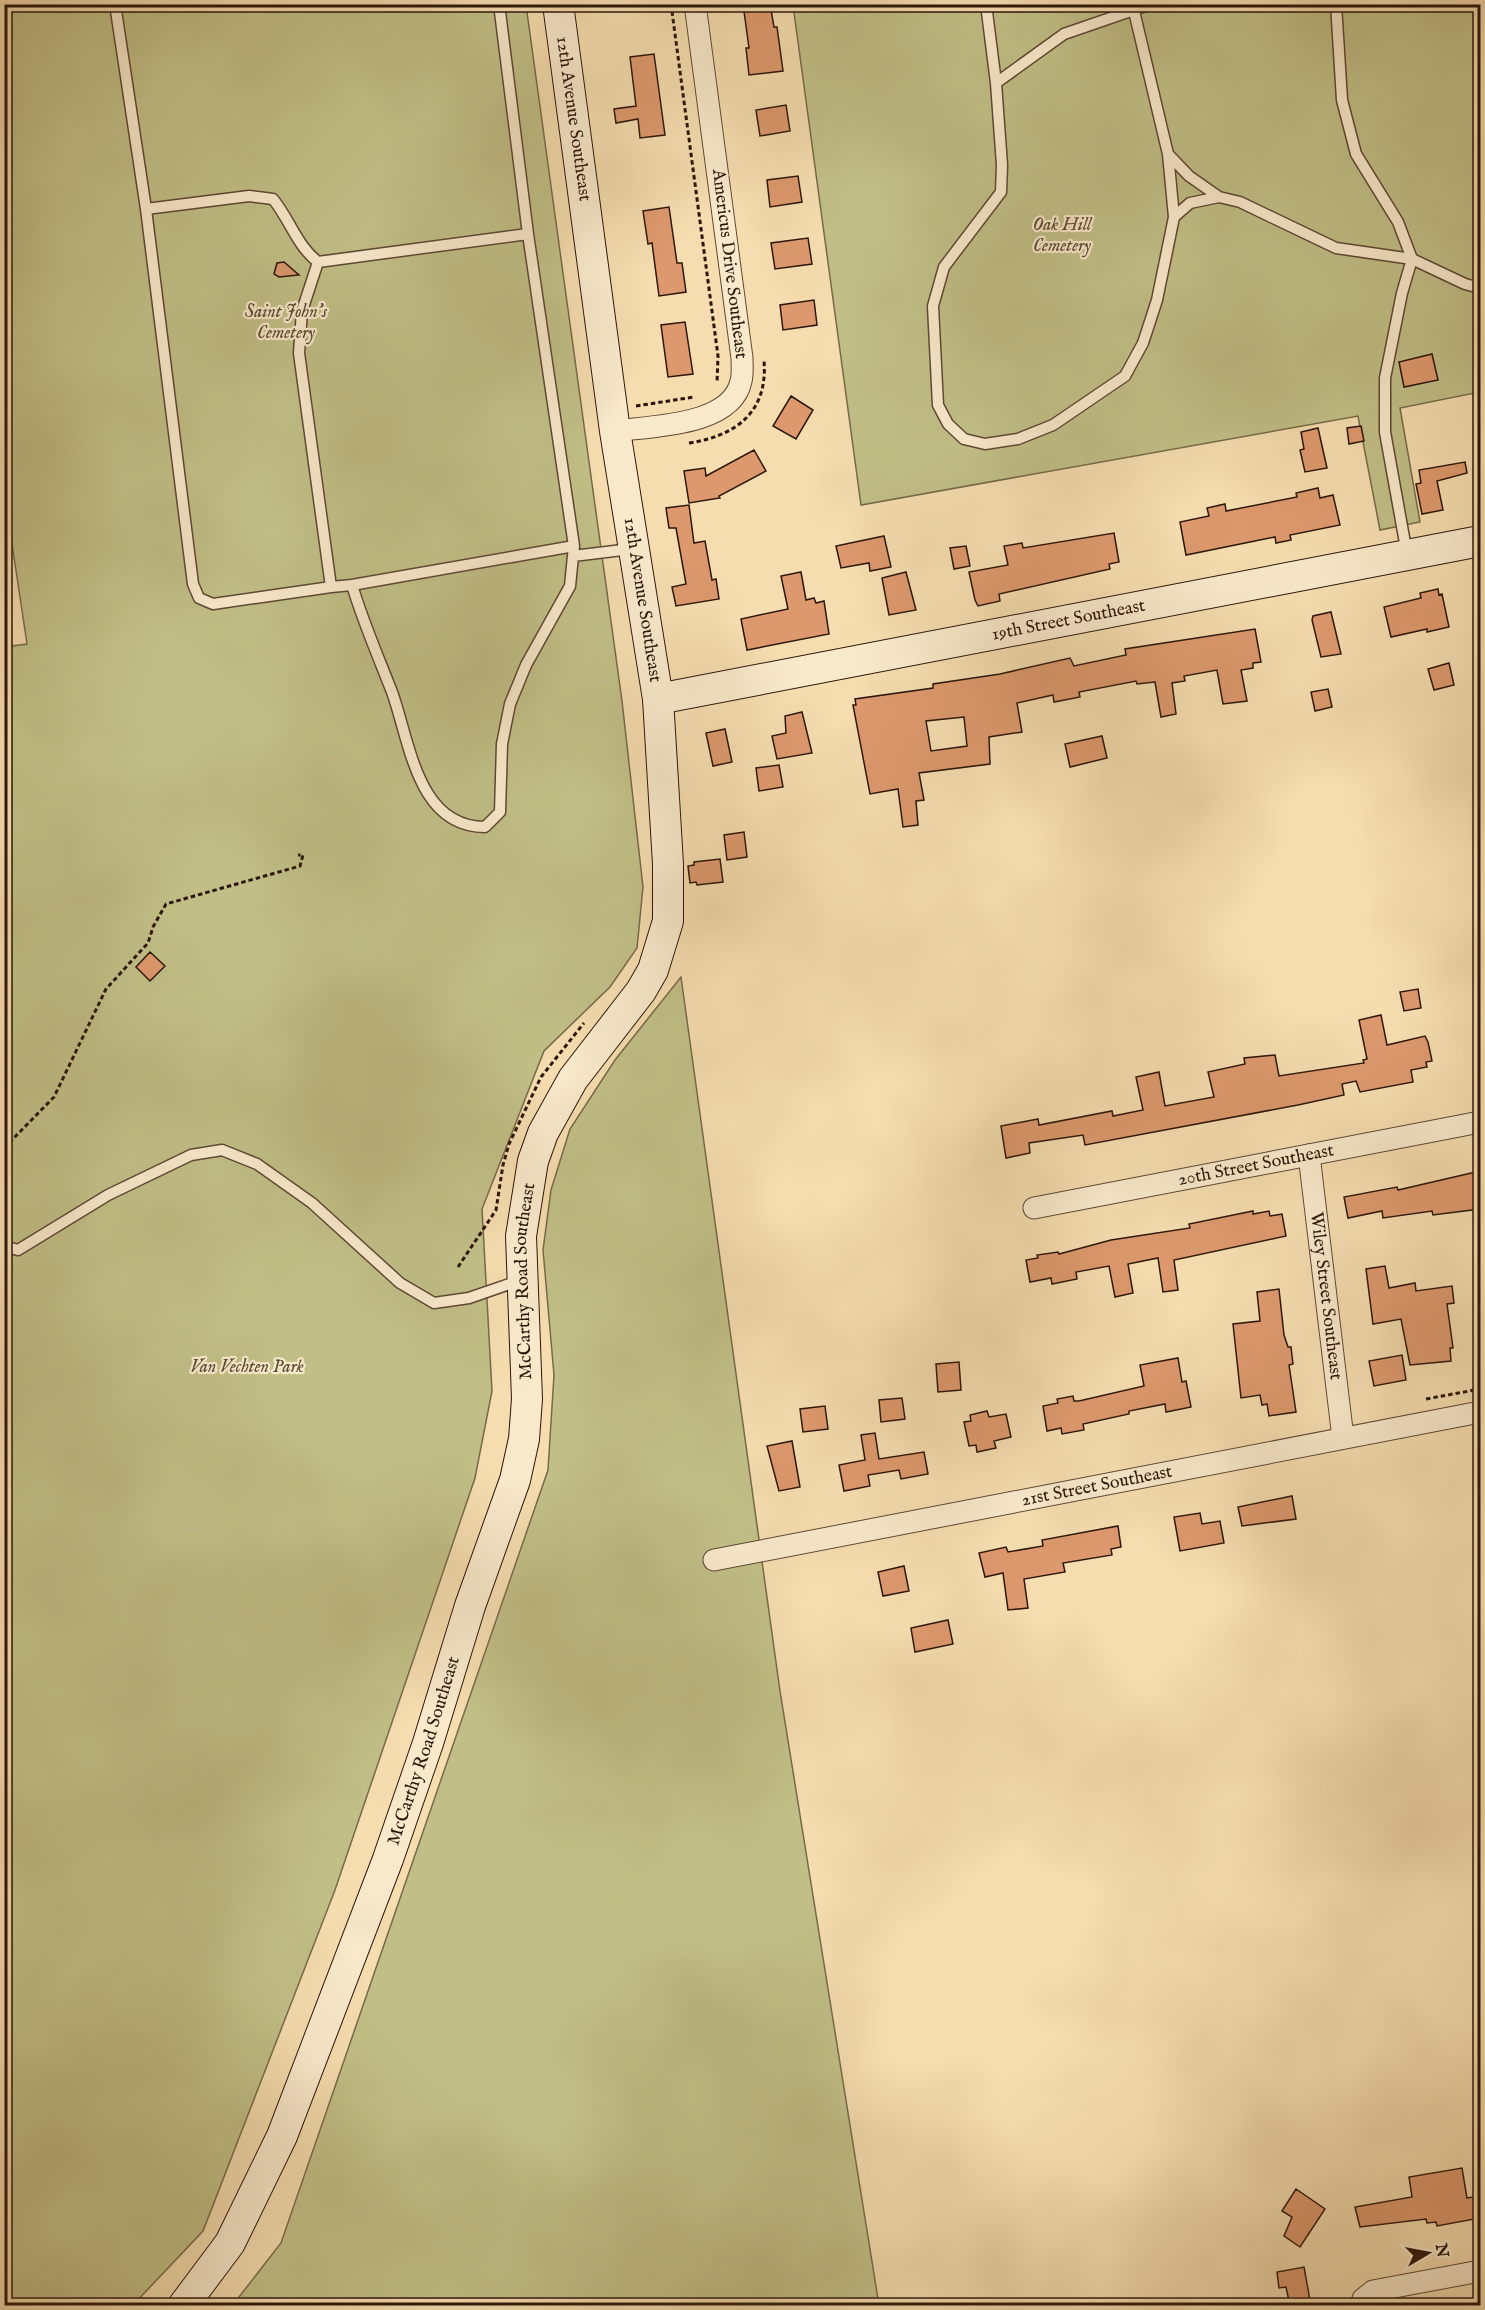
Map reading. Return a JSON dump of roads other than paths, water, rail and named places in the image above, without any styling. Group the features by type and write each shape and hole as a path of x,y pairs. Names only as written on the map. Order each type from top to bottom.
{"street":[{"name":"12th Avenue Southeast","path":"532,1161 557,1105 592,1053 641,991 662,947 668,921 669,896 658,699 634,548 622,419 558,4"},
{"name":"Americus Drive Southeast","path":"622,419 710,416 729,404 741,383 742,358 695,4"},
{"name":"19th Street Southeast","path":"658,699 1480,541"},
{"name":"20th Street Southeast","path":"1034,1208 1480,1122"},
{"name":"Wiley Street Southeast","path":"1309,1155 1343,1438"},
{"name":"McCarthy Road Southeast","path":"183,2306 230,2243 282,2136 388,1859 428,1743 470,1606 515,1480 524,1439 528,1362 521,1236 532,1161"},
{"name":"21st Street Southeast","path":"714,1560 1480,1412"},
{"path":"1362,2302 1373,2292 1480,2271"}],"lane":[{"path":"115,4 146,209 193,584 199,598 213,604 573,551 634,548"},
{"path":"352,585 364,625 392,694 408,750 428,795 449,819 469,827 485,827 500,812 502,744 510,704 526,665 570,586 573,551 528,234 499,4"},
{"path":"986,4 996,83 1002,165 1001,192 944,267 933,306 938,405 948,424 964,439 985,444 1027,435 1053,425 1125,376 1143,342 1157,300 1174,217 1167,154 1134,11"},
{"path":"996,83 1064,34 1151,4"},
{"path":"1336,4 1342,100 1356,154 1398,222 1412,259 1402,293 1385,378 1385,432 1408,554"},
{"path":"1167,154 1189,176 1219,197 1240,202 1336,248 1412,259 1465,284 1480,288"},
{"path":"146,209 249,196 273,199 286,215 305,252 318,262 528,234"},
{"path":"1174,217 1190,203 1219,197"},
{"path":"318,262 302,310 299,353 331,587"},
{"path":"4,1246 18,1250 118,1190 191,1155 222,1150 257,1164 312,1203 400,1283 434,1303 469,1298 522,1280"}],"park label":[{"name":"Oak Hill Cemetery","path":"1062,235"},
{"name":"Saint John's Cemetery","path":"286,322"},
{"name":"Van Vechten Park","path":"247,1367"}]}
